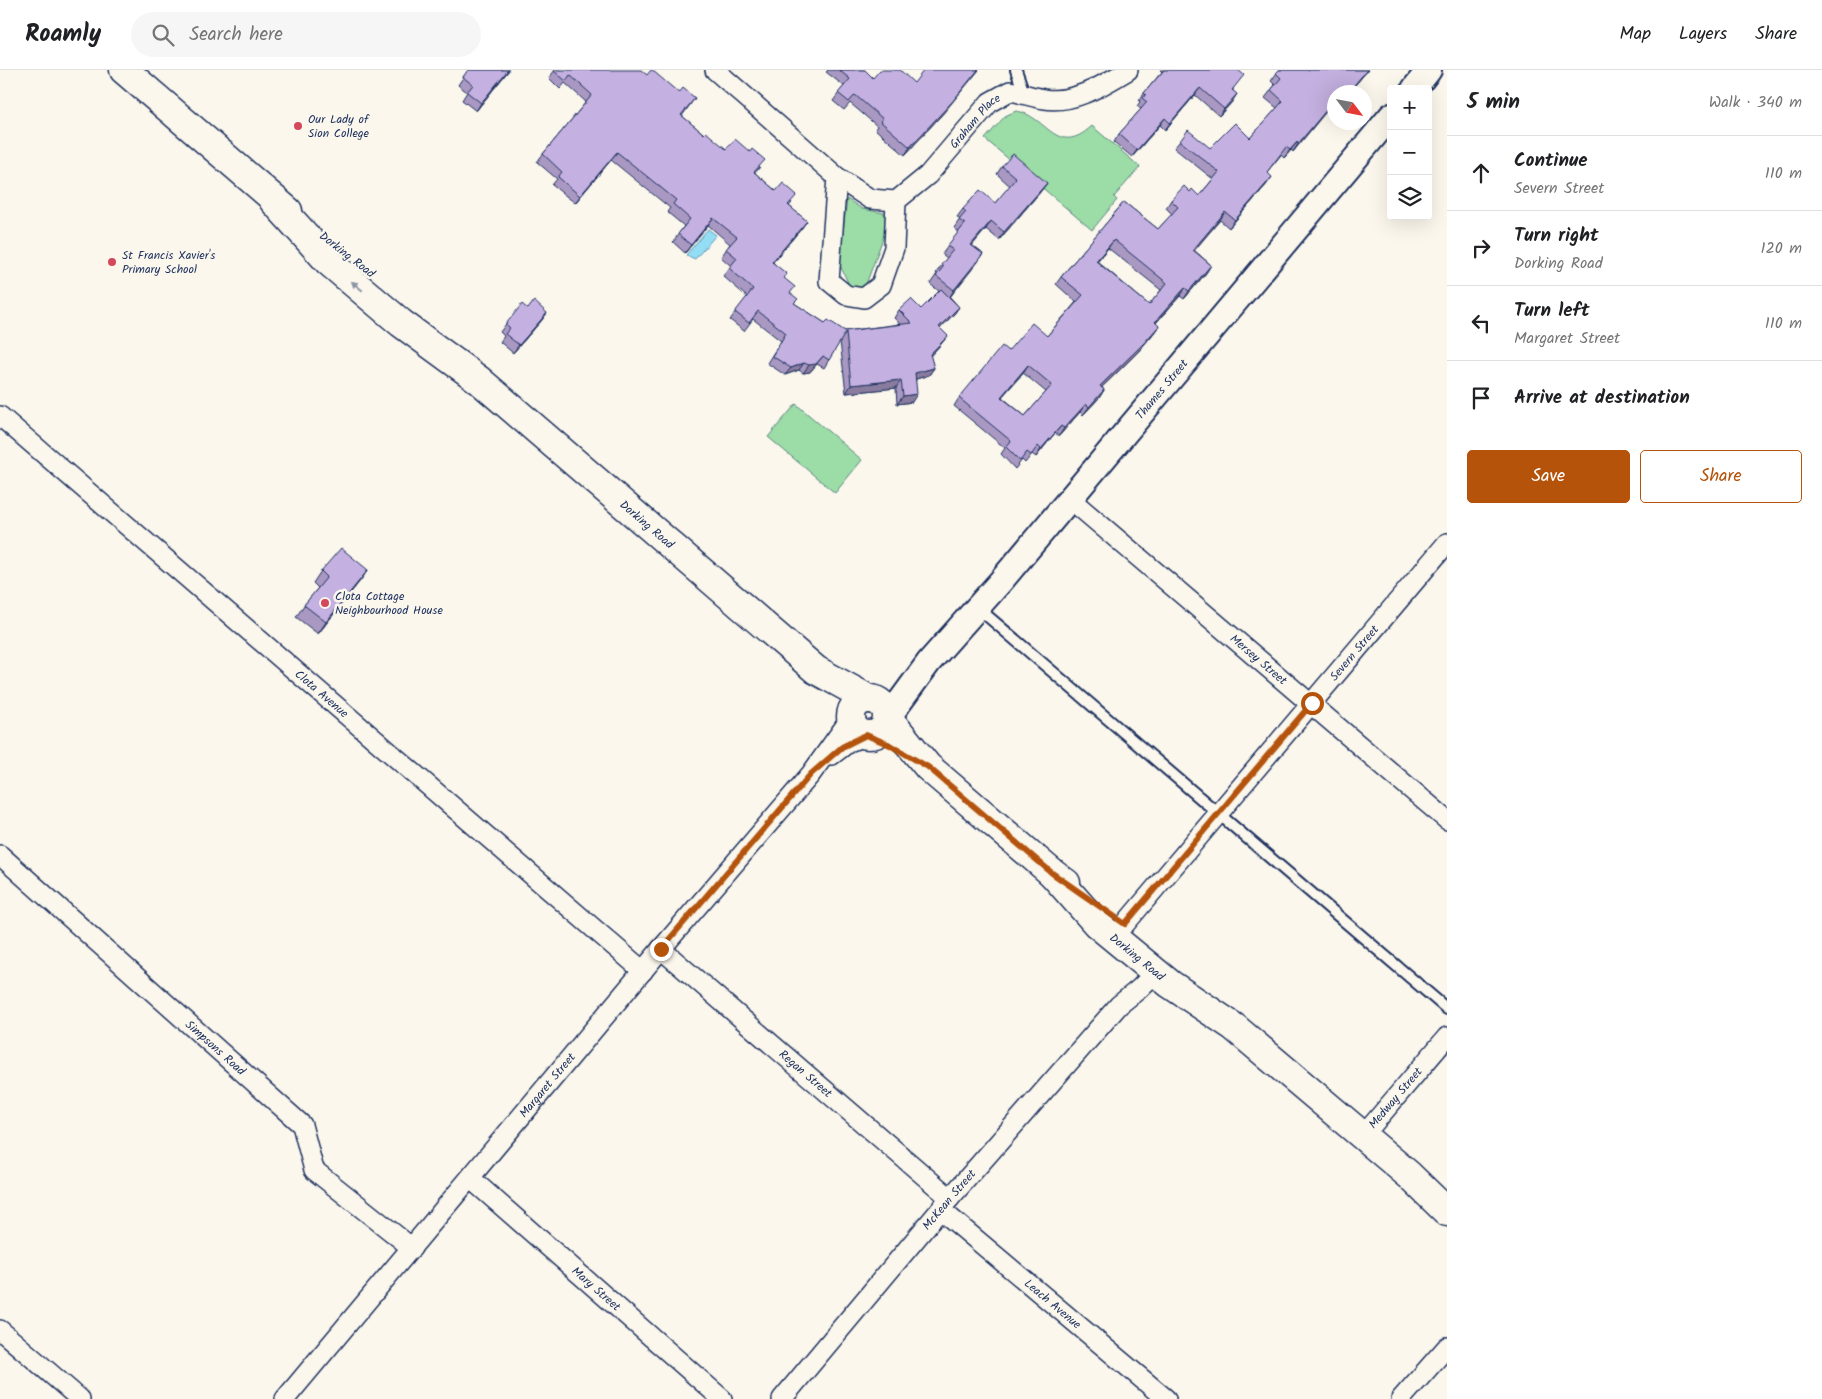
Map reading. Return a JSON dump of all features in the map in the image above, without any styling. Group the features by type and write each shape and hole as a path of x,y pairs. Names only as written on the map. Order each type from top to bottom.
{"main road":[{"name":"Dorking Road","path":"124,70 273,200 330,262 388,300 1052,873 1125,924 1188,978 1234,1027"},
{"name":"Dorking Road","path":"1052,873 1097,924 1150,967 1234,1027 1409,1175 1447,1212"},
{"name":"Dorking Road","path":"1409,1175 1447,1200"}],"street":[{"path":"715,70 837,177 870,199 896,201 894,248 881,284 864,298 846,294 829,280 837,177"},
{"name":"Graham Place","path":"896,201 928,175 990,102 1010,90 1044,99 1062,100 1097,89 1128,70"},
{"path":"1417,85 1429,70"},
{"name":"Thames Street","path":"869,717 883,695 929,662 978,608 1387,121"},
{"name":"Clota Avenue","path":"0,416 643,971"},
{"name":"Mersey Street","path":"1069,498 1312,703 1447,820"},
{"name":"Severn Street","path":"1125,924 1447,543"},
{"name":"Margaret Street","path":"285,1399 661,949 811,774 842,747 869,717"},
{"name":"Simpsons Road","path":"0,856 302,1125 314,1170 412,1248"},
{"name":"Regan Street","path":"661,949 946,1204"},
{"name":"McKean Street","path":"782,1399 946,1204 1119,1004 1139,989 1150,967"},
{"name":"Medway Street","path":"1363,1136 1447,1037"},
{"name":"Mary Street","path":"470,1178 722,1399"},
{"name":"Leach Avenue","path":"946,1204 1166,1399"},
{"path":"0,1330 76,1398"},
{"path":"1401,1399 1447,1347"}],"lane":[{"path":"1016,70 1024,93"},
{"path":"978,608 1447,1009"}],"green space":[{"path":"1016,111 1027,114 1060,137 1069,138 1080,135 1092,126 1140,167 1114,197 1117,200 1092,230 985,139 1005,116"},
{"path":"847,199 862,209 889,214 890,219 865,287 857,289 850,287 839,263"},
{"path":"796,404 862,460 835,493 768,437"}],"water":[{"path":"708,229 716,235 695,259 686,255"}],"building":[{"path":"468,70 508,70 481,103 467,92 473,85 463,77"},
{"path":"555,70 641,70 647,75 652,70 679,93 683,88 695,98 681,115 704,134 706,132 726,149 735,139 750,152 752,149 765,160 754,172 776,191 783,183 797,195 788,205 807,221 772,262 787,274 784,278 795,287 790,293 798,299 794,303 825,323 828,320 845,331 912,323 899,310 911,299 921,309 941,289 959,307 939,327 948,336 930,354 934,368 915,373 917,394 903,396 901,380 851,385 846,332 829,360 823,356 816,364 809,365 804,363 791,368 772,356 786,333 758,311 749,323 735,312 753,289 729,268 737,258 726,249 737,237 713,218 691,245 678,234 690,219 673,204 676,200 617,152 580,196 558,177 562,172 543,154 592,95 570,75 566,81"},
{"path":"839,70 865,70 873,78 880,70 900,70 914,83 924,70 978,70 952,102 910,147 880,121 883,119 855,95 849,102 838,93 850,79"},
{"path":"1164,70 1238,70 1244,75 1232,90 1237,94 1224,109 1200,88 1170,123 1165,118 1137,150 1119,134 1147,102 1142,98 1146,95 1144,93"},
{"path":"1279,70 1367,70 1354,85 1327,85 1327,109 1298,144 1297,142 1290,150 1286,147 1267,172 1272,177 1235,220 1225,212 1193,250 1211,265 1189,291 1185,288 1155,322 1159,326 1100,386 1104,390 1089,407 1086,404 1064,428 1061,426 1041,449 1038,446 1031,455 1027,452 1020,461 1006,447 1011,441 959,398 1002,346 1008,351 1032,323 1047,336 1083,295 1061,277 1124,202 1158,229 1178,207 1171,200 1184,186 1190,192 1192,189 1199,196 1219,172 1180,141 1188,130 1210,148 1235,123 1250,138 1283,101 1271,90 1281,78 1276,73","holes":["1114,240 1167,283 1149,305 1096,261","1028,365 1052,385 1025,416 1001,397"]},
{"path":"1013,154 1047,183 1004,232 991,221 971,245 983,254 954,290 936,276 943,267 941,265 953,250 947,246 965,224 959,220 966,212 963,209 980,190 995,203 1016,178 1002,166"},
{"path":"534,301 547,313 519,345 505,334 510,328 506,324 522,304 528,309"},
{"name":"Clota Cottage Neighbourhood House","path":"341,548 368,570 326,622 304,605 327,577 321,571"}],"place":[{"name":"Our Lady of Sion College","path":"298,126"},
{"name":"St Francis Xavier's Primary School","path":"112,262"},
{"name":"Clota Cottage Neighbourhood House","path":"325,603"}],"route":[{"path":"661,949 811,774 842,747 866,735 888,744 928,767 1052,873 1114,914 1125,924 1312,703"}]}
